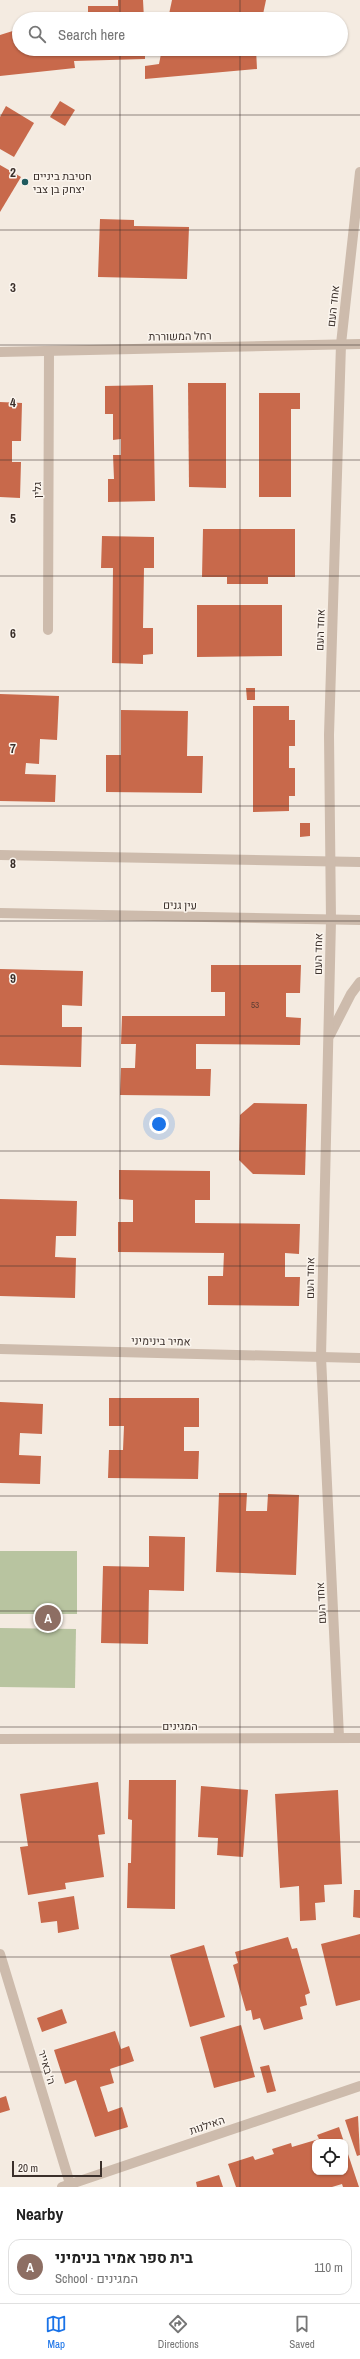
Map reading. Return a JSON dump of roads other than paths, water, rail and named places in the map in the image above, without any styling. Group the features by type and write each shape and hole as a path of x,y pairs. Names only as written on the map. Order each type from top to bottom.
{"street":[{"name":"אחד העם","path":"339,1737 321,1357 331,920 329,735 341,344 360,172"},
{"name":"רחל המשוררת","path":"0,352 360,344"},
{"name":"גלין","path":"48,630 49,351"},
{"path":"0,855 360,862"},
{"name":"עין גנים","path":"0,913 360,920"},
{"path":"328,1038 351,994 360,982"},
{"name":"אמיר בינימיני","path":"0,1349 360,1358"},
{"name":"המגינים","path":"0,1739 360,1738"},
{"name":"ה' באייר","path":"0,1954 68,2186"},
{"name":"האילנות","path":"68,2186 360,2086"}],"place":[{"name":"חטיבת ביניים יצחק בן צבי","path":"25,182"},
{"name":"בית ספר אמיר בנימיני","path":"48,1618"}]}
